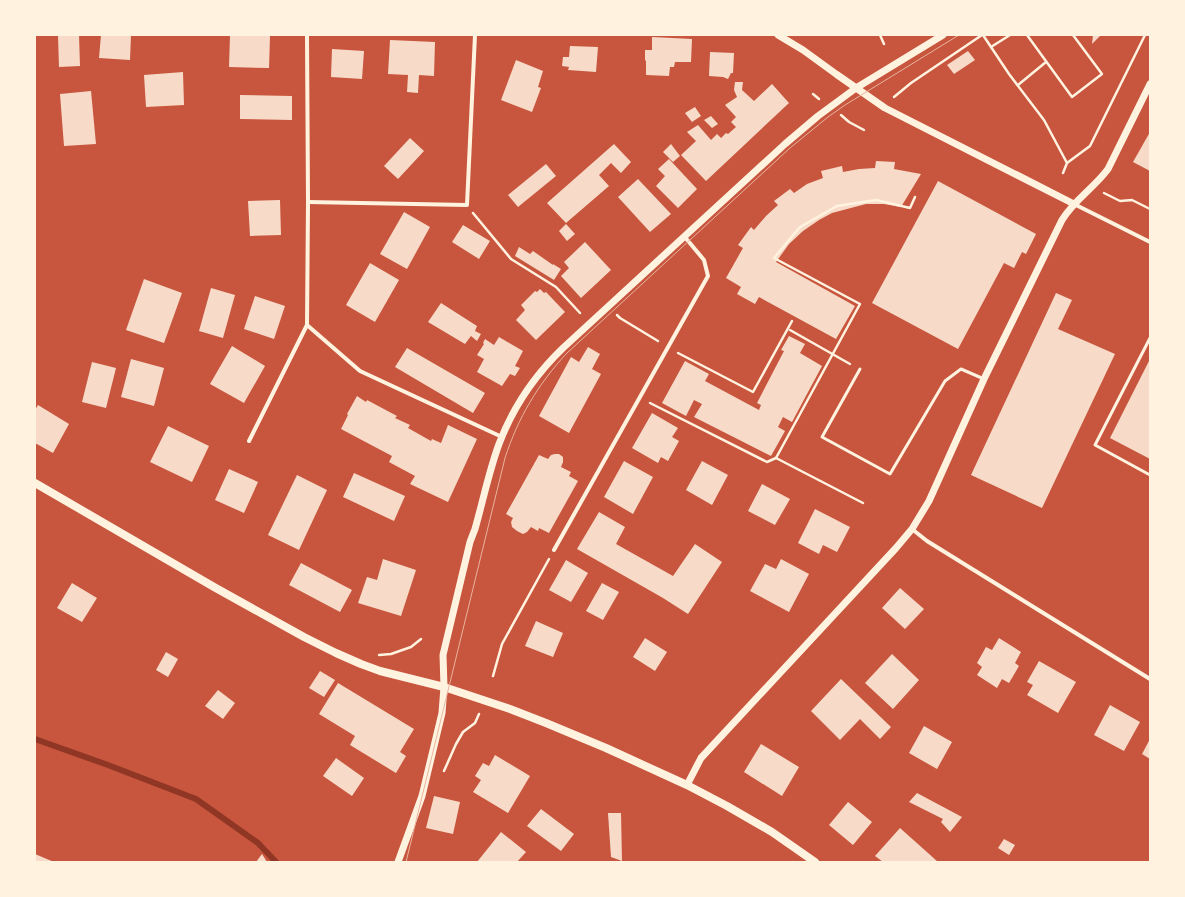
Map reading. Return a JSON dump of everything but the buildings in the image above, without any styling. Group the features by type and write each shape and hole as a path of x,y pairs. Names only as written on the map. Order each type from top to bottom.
{"main road":[{"path":"36,486 214,587 336,653 380,671 444,687 546,723 687,785 772,832 815,862"}],"street":[{"path":"249,441 307,325 307,35"},
{"path":"308,202 467,205 475,35"},
{"path":"778,35 803,50 890,111 1150,242"},
{"path":"398,862 422,796 442,713 444,687 443,655 470,542 502,437 518,405 549,362 684,236 800,131 856,88 943,35"},
{"path":"687,785 701,758 912,529 929,501 984,379 1062,220 1074,204 1102,177 1108,169 1150,84"},
{"path":"554,550 708,276 704,260 684,236"},
{"path":"307,325 360,371 502,437"},
{"path":"912,529 927,541 1150,679"}],"lane":[{"path":"1150,338 1095,445 1150,475"},
{"path":"860,370 822,437 890,474 945,381 961,369 984,379"}],"path":[{"path":"880,35 884,44"},
{"path":"890,102 911,83 982,35 1044,120 1067,163"},
{"path":"991,48 1010,35"},
{"path":"1027,35 1072,97 1102,74 1073,35"},
{"path":"1063,172 1067,163 1090,146 1145,35"},
{"path":"1018,85 1046,62"},
{"path":"1091,187 1120,201 1132,200 1150,209"},
{"path":"639,397 767,462 776,458 860,304 774,258 800,227 837,206 876,200 910,208 915,197"},
{"path":"467,205 511,259 556,287 580,313"},
{"path":"620,318 668,348 753,392 792,321"},
{"path":"790,330 833,353 860,370"},
{"path":"776,458 862,503"},
{"path":"493,676 502,644 554,550"},
{"path":"443,771 463,732 475,723 484,700"}],"waterway":[{"path":"35,739 196,799 258,843 276,862"}],"tram line":[{"path":"406,862 505,458 516,429 538,389 567,353 790,148 845,105 959,35"}]}
